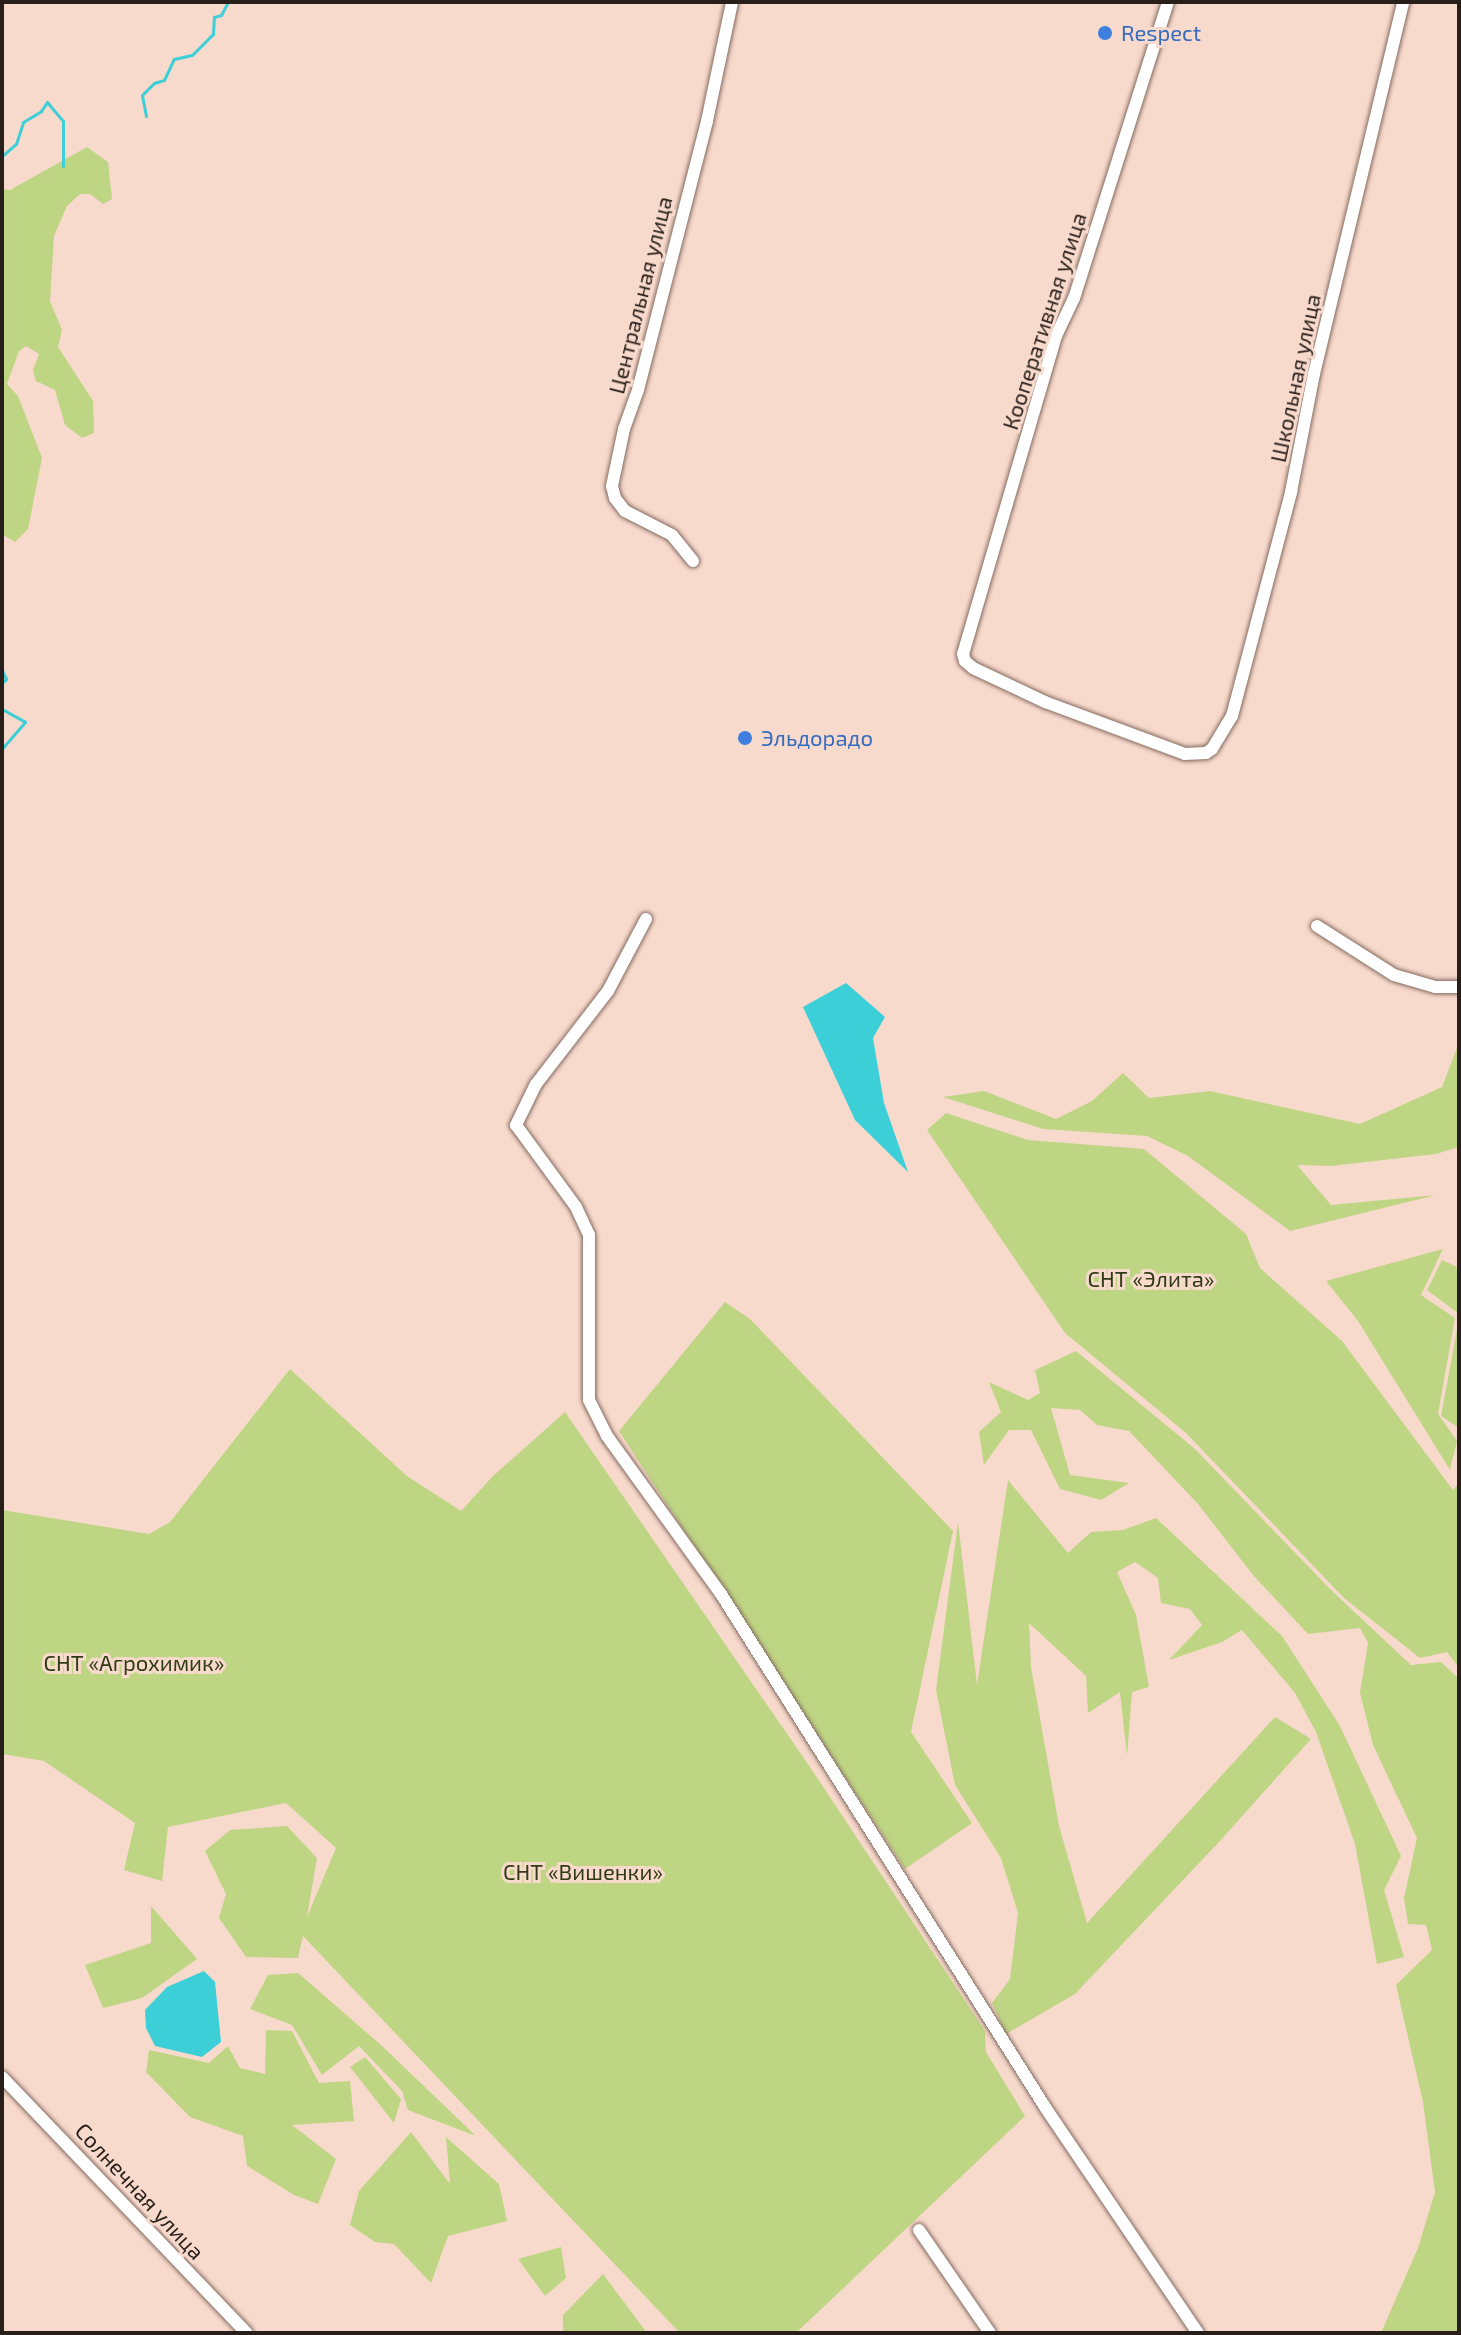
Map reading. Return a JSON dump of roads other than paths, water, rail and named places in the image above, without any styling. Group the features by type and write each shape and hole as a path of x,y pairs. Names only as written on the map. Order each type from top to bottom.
{"street":[{"name":"Центральная улица","path":"693,561 672,535 625,511 615,498 612,486 624,429 638,390 707,121 732,2"},
{"name":"Кооперативная улица","path":"1168,2 1074,298 1056,336 963,654 965,661 973,668 1045,702 1175,753 1206,753"},
{"name":"Школьная улица","path":"1206,753 1220,742 1232,716 1291,492 1314,374 1403,2"},
{"path":"646,919 608,991 536,1084 516,1125 576,1207 589,1235 589,1400 607,1436 721,1594 1045,2107 1198,2333"},
{"path":"1317,926 1394,975 1435,987 1459,987"},
{"name":"Солнечная улица","path":"2,2077 247,2333"},
{"path":"919,2230 990,2333"}],"water":[{"path":"846,983 885,1017 873,1038 884,1103 908,1172 855,1120 803,1007"},
{"path":"204,1971 215,1982 221,2042 202,2057 155,2046 146,2028 145,2010 167,1987"}],"waterway":[{"path":"146,116 142,95 154,83 164,80 174,59 192,55 213,34 214,17 221,15 228,2"},
{"path":"2,156 16,144 23,122 41,111 47,102 63,121 63,166"},
{"path":"2,670 6,679 2,683"},
{"path":"2,709 25,722 2,748"}],"place":[{"name":"Respect","path":"1105,33"},
{"name":"Эльдорадо","path":"745,738"}],"park label":[{"name":"СНТ «Элита»","path":"1151,1279"},
{"name":"СНТ «Агрохимик»","path":"134,1663"},
{"name":"СНТ «Вишенки»","path":"583,1872"}]}
